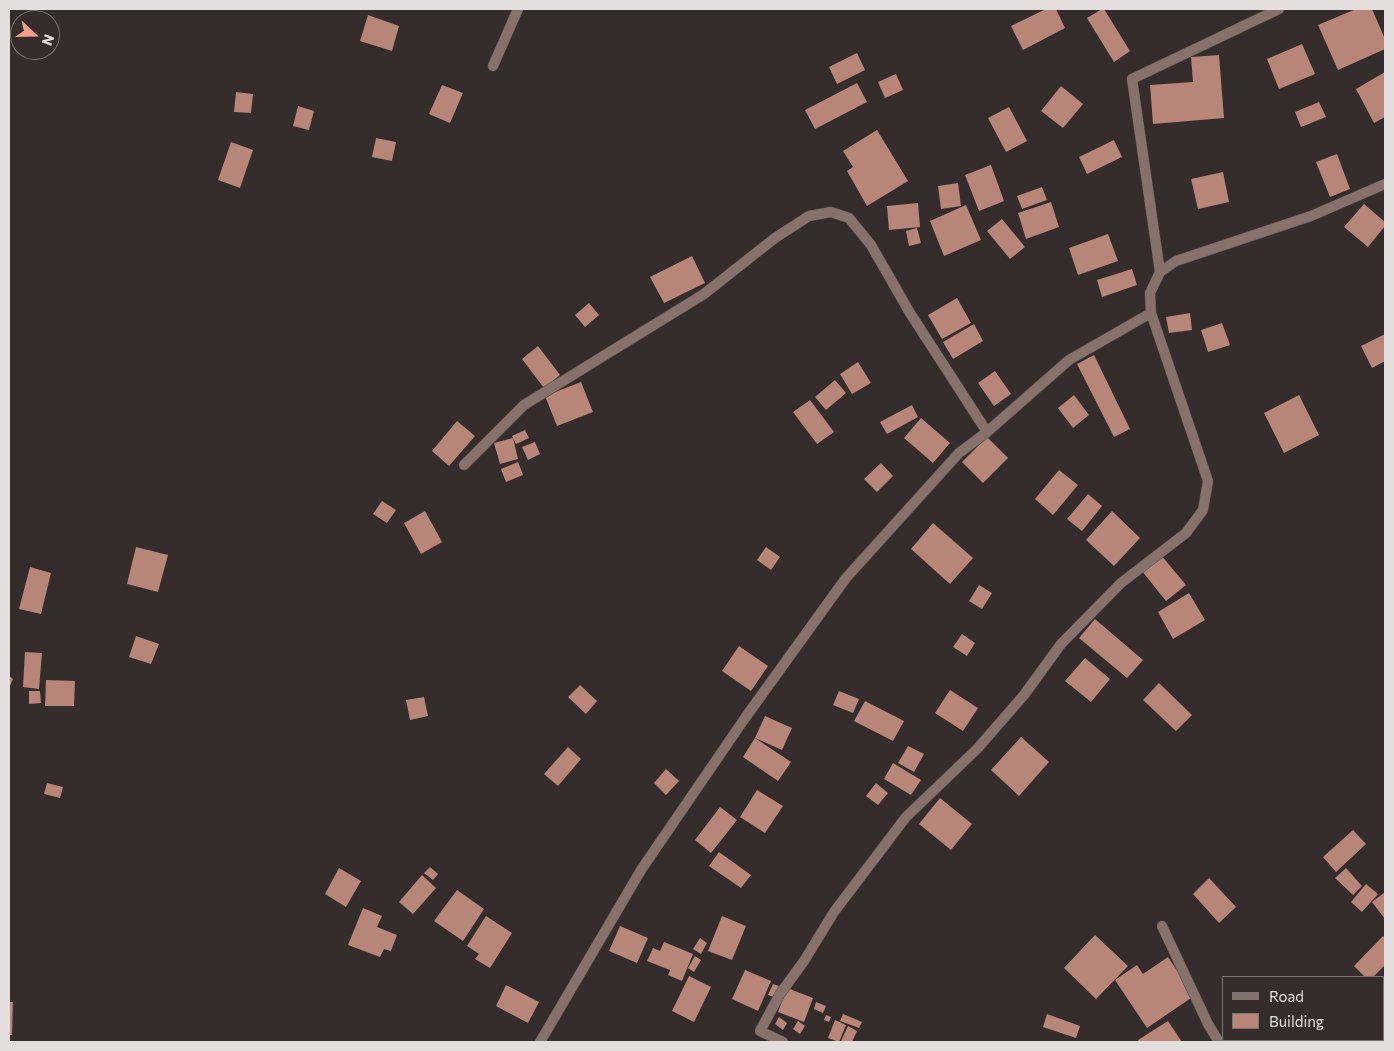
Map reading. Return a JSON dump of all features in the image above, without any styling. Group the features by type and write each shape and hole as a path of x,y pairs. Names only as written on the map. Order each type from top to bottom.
{"street":[{"path":"494,66 518,9"},
{"path":"1160,272 1132,79 1279,9"},
{"path":"782,1042 760,1031 780,994 804,961 834,912 906,817 978,749 1024,695 1061,644 1121,583 1186,533 1202,510 1208,481 1151,313 1150,293 1160,272 1176,261 1311,216 1385,184"},
{"path":"464,465 524,405 704,294 775,238 809,216 831,212 849,218 871,245 910,313 987,432"},
{"path":"540,1042 641,870 745,718 846,578 959,453 987,432 1069,360 1151,313"},
{"path":"1162,926 1208,1024 1219,1042"}],"building":[{"path":"1046,9 1056,9 1065,28 1023,50 1011,26"},
{"path":"1104,9 1130,51 1114,62 1087,18"},
{"path":"1356,9 1372,9 1385,39 1385,49 1338,70 1318,25"},
{"path":"368,15 399,26 392,51 360,41"},
{"path":"1302,44 1315,74 1279,89 1267,59"},
{"path":"857,53 865,70 837,84 829,67"},
{"path":"1219,55 1224,118 1153,124 1150,85 1193,82 1191,57"},
{"path":"1385,72 1385,117 1374,123 1356,89"},
{"path":"896,74 903,90 885,98 878,82"},
{"path":"857,83 867,102 815,129 805,110"},
{"path":"442,85 463,93 450,123 429,114"},
{"path":"1061,86 1083,104 1063,128 1041,111"},
{"path":"236,92 253,94 251,113 234,112"},
{"path":"1319,102 1326,117 1301,127 1295,112"},
{"path":"298,106 314,111 309,130 293,126"},
{"path":"1009,107 1027,141 1006,152 988,118"},
{"path":"877,130 908,181 867,206 847,171 853,167 843,151"},
{"path":"376,138 396,142 392,161 372,157"},
{"path":"1114,140 1122,157 1087,174 1079,157"},
{"path":"231,142 253,150 240,188 218,180"},
{"path":"1337,154 1350,189 1330,197 1316,162"},
{"path":"991,165 1004,201 979,211 965,175"},
{"path":"1223,172 1229,202 1198,209 1191,179"},
{"path":"958,183 961,206 941,209 938,186"},
{"path":"1042,187 1047,200 1022,209 1017,196"},
{"path":"1051,202 1059,227 1026,239 1018,213"},
{"path":"918,203 920,227 889,230 887,206"},
{"path":"1364,204 1385,222 1385,226 1368,247 1344,227"},
{"path":"966,205 981,240 944,256 930,221"},
{"path":"1002,219 1025,247 1010,259 987,231"},
{"path":"917,228 921,243 909,246 906,231"},
{"path":"1108,234 1118,261 1078,275 1069,248"},
{"path":"692,256 705,283 664,303 650,277"},
{"path":"1132,269 1137,285 1102,297 1097,280"},
{"path":"957,298 971,323 942,339 928,315"},
{"path":"589,303 599,315 585,327 575,315"},
{"path":"1190,313 1192,330 1169,333 1166,317"},
{"path":"1222,323 1230,345 1208,352 1201,330"},
{"path":"974,324 983,341 953,359 943,342"},
{"path":"1385,334 1385,361 1372,368 1361,346"},
{"path":"538,346 560,375 544,388 522,359"},
{"path":"1094,355 1130,429 1114,437 1077,364"},
{"path":"858,362 871,383 852,394 840,374"},
{"path":"995,371 1011,394 994,406 978,383"},
{"path":"835,380 846,393 826,410 815,397"},
{"path":"581,382 593,412 557,426 545,396"},
{"path":"1074,395 1089,415 1073,428 1058,408"},
{"path":"1299,395 1319,435 1284,453 1264,413"},
{"path":"810,400 834,432 817,444 793,412"},
{"path":"912,405 918,417 887,434 880,422"},
{"path":"921,418 950,443 933,463 904,438"},
{"path":"457,421 475,436 449,466 432,451"},
{"path":"525,430 529,438 516,444 512,436"},
{"path":"987,437 1008,458 983,483 962,462"},
{"path":"513,438 518,459 500,464 494,443"},
{"path":"535,442 540,454 528,460 522,447"},
{"path":"518,462 523,475 506,482 501,469"},
{"path":"881,463 893,476 877,492 864,479"},
{"path":"1059,470 1078,485 1053,515 1035,499"},
{"path":"1088,494 1102,506 1082,531 1067,519"},
{"path":"382,501 396,510 387,523 373,514"},
{"path":"425,511 442,542 421,554 404,523"},
{"path":"1112,511 1140,538 1114,566 1086,540"},
{"path":"933,523 973,558 950,584 911,549"},
{"path":"136,547 168,555 158,592 127,584"},
{"path":"766,547 780,557 771,570 757,560"},
{"path":"1161,555 1186,585 1166,601 1142,571"},
{"path":"30,567 51,573 41,614 19,609"},
{"path":"979,585 992,593 982,609 969,601"},
{"path":"1189,593 1205,620 1173,639 1158,612"},
{"path":"1095,619 1143,660 1127,678 1079,638"},
{"path":"962,634 975,643 967,656 953,647"},
{"path":"136,636 159,644 151,664 129,657"},
{"path":"739,646 768,666 751,691 722,671"},
{"path":"25,652 42,653 39,689 23,687"},
{"path":"1085,658 1110,679 1091,702 1065,681"},
{"path":"9,676 13,679 9,688"},
{"path":"46,680 75,681 74,706 45,706"},
{"path":"1159,683 1192,715 1176,731 1143,700"},
{"path":"580,685 597,701 586,714 568,697"},
{"path":"950,690 978,708 963,731 935,713"},
{"path":"29,691 40,691 41,703 29,704"},
{"path":"839,691 859,699 853,713 833,705"},
{"path":"424,697 428,716 410,720 406,700"},
{"path":"865,701 904,721 893,741 854,721"},
{"path":"765,716 792,728 782,750 755,738"},
{"path":"1021,737 1049,762 1019,796 991,770"},
{"path":"755,738 791,762 778,781 743,757"},
{"path":"908,746 924,754 914,772 898,763"},
{"path":"568,747 581,759 558,786 544,774"},
{"path":"893,763 921,780 911,795 884,779"},
{"path":"666,769 679,781 666,795 654,783"},
{"path":"47,783 63,787 60,798 44,794"},
{"path":"876,783 888,793 878,805 866,796"},
{"path":"757,790 783,806 765,833 740,817"},
{"path":"940,798 972,824 951,850 919,824"},
{"path":"720,807 737,820 711,853 695,840"},
{"path":"1353,830 1366,844 1336,872 1323,857"},
{"path":"719,852 751,875 741,888 709,866"},
{"path":"430,867 438,874 433,880 424,873"},
{"path":"339,868 361,881 346,907 325,894"},
{"path":"1346,868 1362,886 1353,895 1335,878"},
{"path":"422,875 436,888 413,914 399,902"},
{"path":"1209,878 1236,907 1219,923 1193,894"},
{"path":"1366,884 1378,894 1362,912 1351,902"},
{"path":"457,890 484,909 463,941 434,921"},
{"path":"1385,892 1385,919 1372,902"},
{"path":"363,908 382,916 377,927 397,935 391,951 384,949 380,957 348,945"},
{"path":"486,916 512,933 490,968 475,959 479,954 467,946"},
{"path":"722,916 746,926 732,960 708,951"},
{"path":"620,926 648,938 637,963 609,951"},
{"path":"1095,935 1128,966 1096,999 1064,968"},
{"path":"1383,936 1385,938 1385,965 1374,976 1364,976 1354,966"},
{"path":"700,938 707,943 701,954 693,949"},
{"path":"664,942 693,954 682,981 668,975 670,970 647,961 653,948 660,951"},
{"path":"695,956 701,960 694,972 688,968"},
{"path":"1168,957 1194,996 1147,1028 1115,980 1137,965 1143,974"},
{"path":"745,970 771,981 758,1011 732,999"},
{"path":"689,976 711,987 694,1022 672,1011"},
{"path":"773,984 779,986 774,997 768,995"},
{"path":"506,985 539,1002 528,1023 496,1006"},
{"path":"787,988 813,998 804,1022 778,1012"},
{"path":"9,1002 13,1002 12,1035 9,1035"},
{"path":"816,1002 826,1006 823,1013 814,1009"},
{"path":"843,1014 862,1022 859,1028 840,1021"},
{"path":"1047,1014 1080,1026 1076,1038 1043,1027"},
{"path":"826,1015 831,1017 829,1022 824,1020"},
{"path":"779,1017 787,1023 783,1030 775,1024"},
{"path":"835,1020 846,1025 839,1042 828,1038"},
{"path":"798,1021 805,1026 800,1034 793,1029"},
{"path":"1168,1021 1182,1042 1139,1042 1138,1040"},
{"path":"848,1026 857,1031 852,1042 841,1041"},
{"path":"1337,1041 1338,1042 1306,1042"}]}
